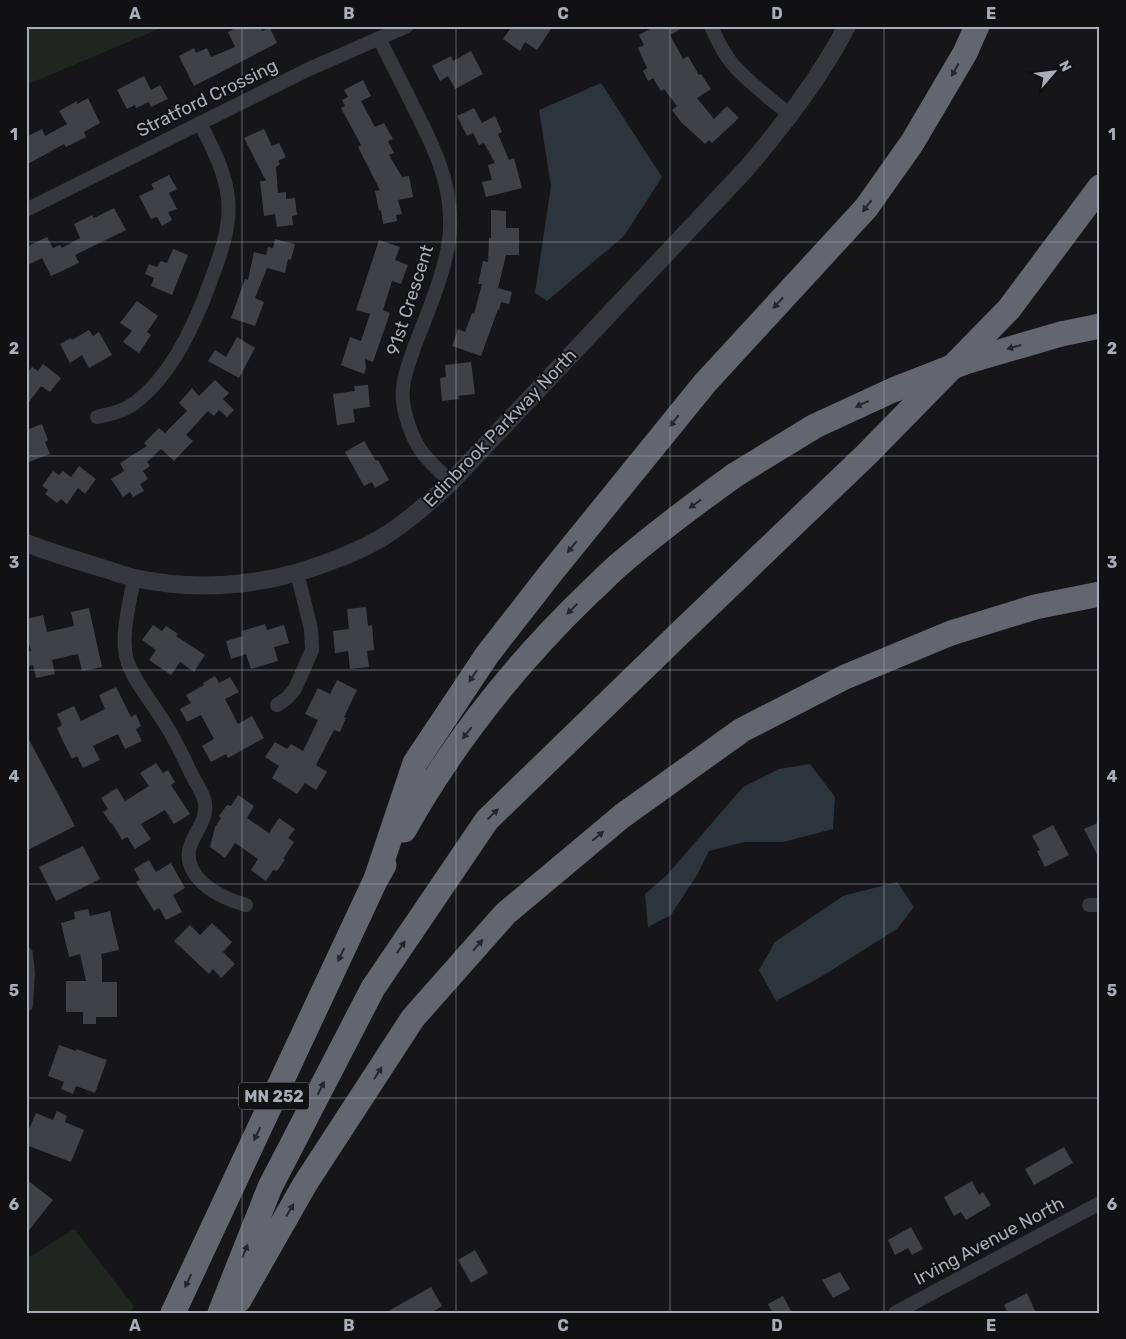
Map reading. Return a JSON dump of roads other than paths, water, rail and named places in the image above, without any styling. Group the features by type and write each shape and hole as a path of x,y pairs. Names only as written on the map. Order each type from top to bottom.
{"highway":[{"path":"376,879 415,763 487,654 705,383 866,208 912,143 965,53 977,26"},
{"path":"220,1313 270,1187 373,988 488,820 866,455 1009,309 1100,187"},
{"path":"376,879 415,810 460,742 509,679 562,619 620,564 681,514 735,475 816,426 893,390 965,362 1061,334 1100,326"},
{"path":"231,1313 305,1184 413,1018 505,914 622,816 742,730 845,677 950,633 1035,607 1100,594"},
{"name":"MN 252","path":"173,1313 376,879"}],"street":[{"name":"Stratford Crossing","path":"26,210 307,70 407,26"},
{"path":"711,26 716,39 736,68 790,115"},
{"name":"Edinbrook Parkway North","path":"26,543 134,578 199,586 255,582 297,573 349,554 379,539 410,518 451,482 722,196 790,115 818,76 847,26"},
{"name":"91st Crescent","path":"379,38 438,157 449,201 450,228 447,250 441,274 408,367 403,388 405,413 409,428 419,448 430,462 451,482"},
{"path":"97,417 118,412 135,403 149,391 163,374 191,329 215,268 226,234 228,198 224,177 200,123"},
{"path":"277,705 295,689 312,650 311,629 297,573"},
{"path":"134,578 125,634 127,659 134,675 169,729 204,798 203,822 190,844 188,859 194,872 208,888 226,899 246,905"},
{"path":"26,954 28,973 26,1005"},
{"name":"Irving Avenue North","path":"895,1313 1100,1203"}]}
